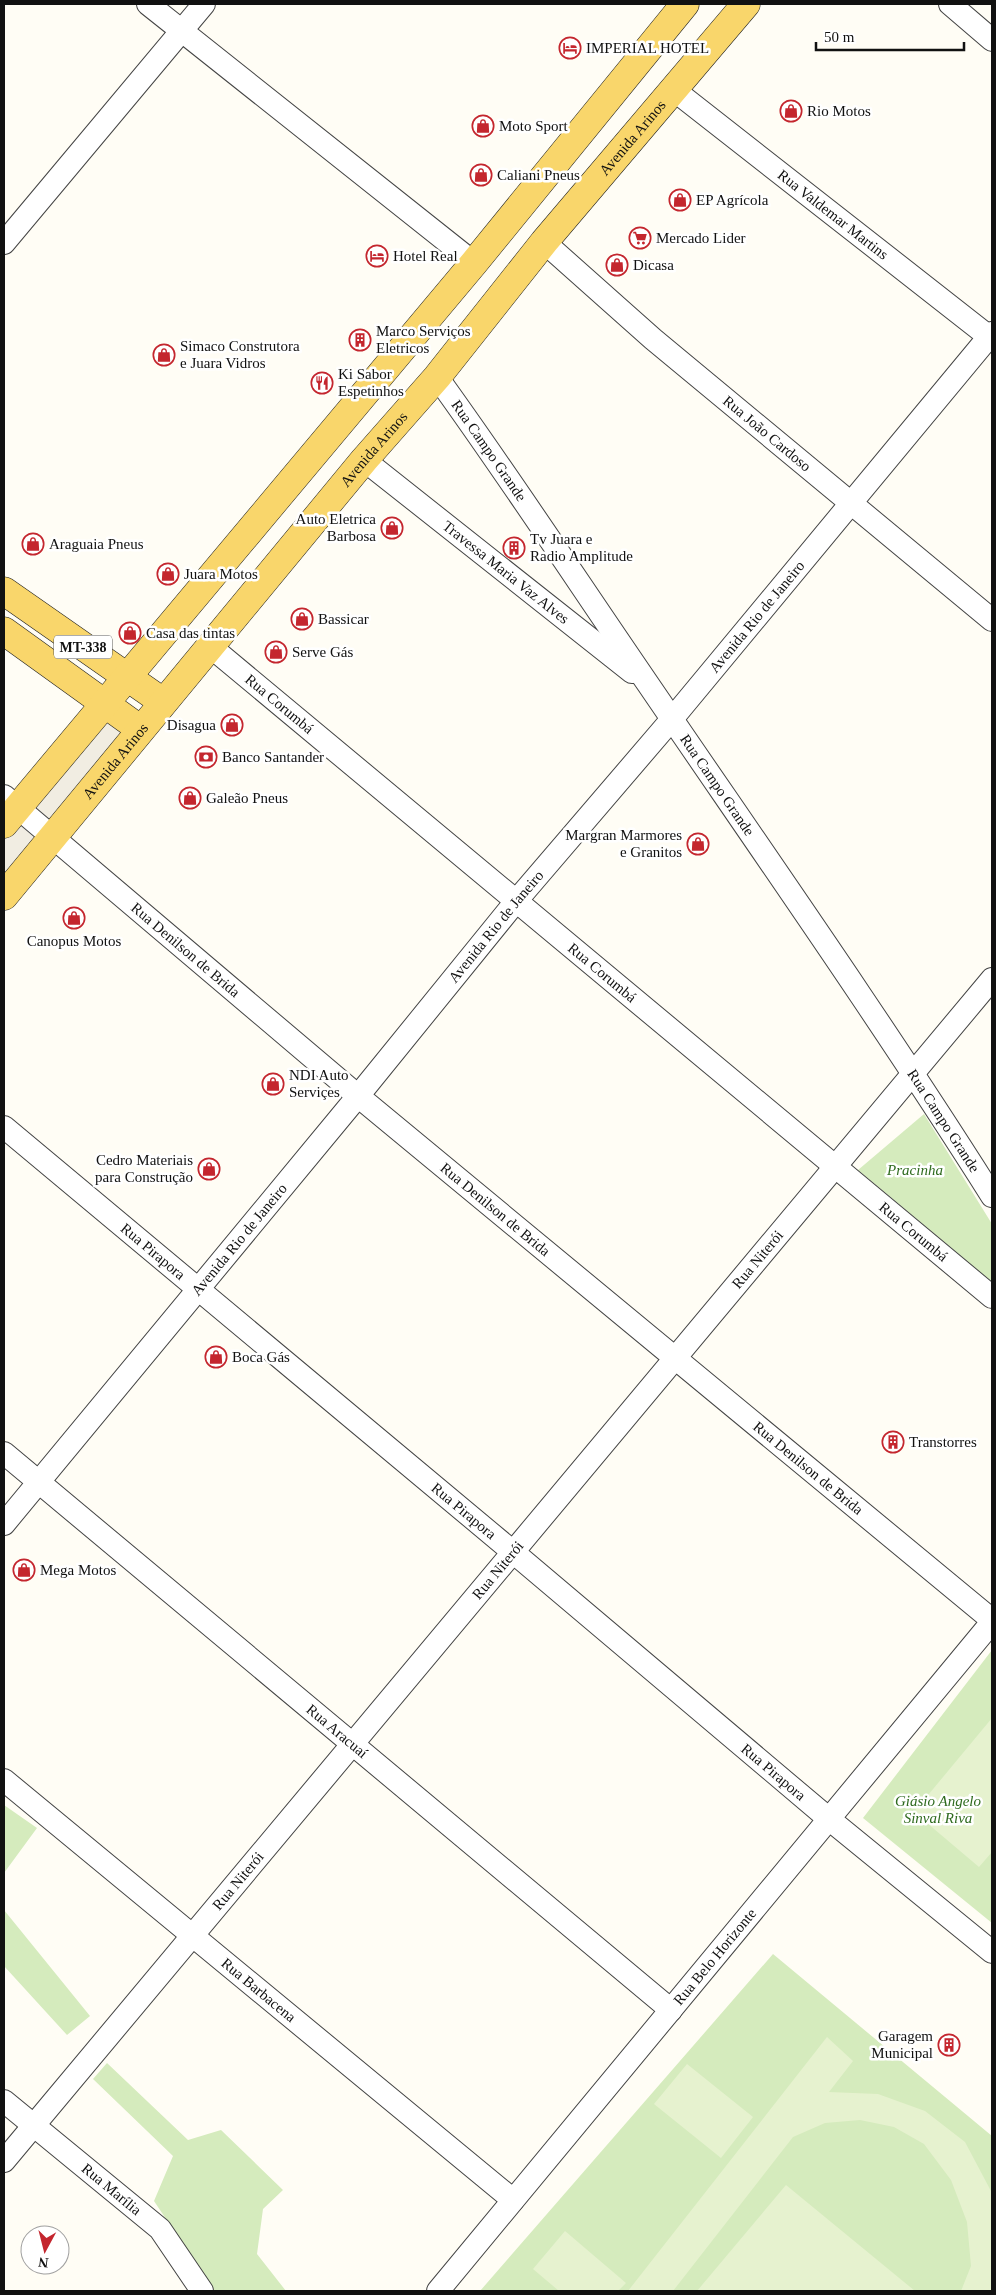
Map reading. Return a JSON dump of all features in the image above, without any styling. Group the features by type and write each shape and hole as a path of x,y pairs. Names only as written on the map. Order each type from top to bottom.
{"main road":[{"path":"8,809 105,704 474,263 685,4"},
{"name":"Avenida Arinos","path":"4,896 140,729 211,647 364,460 437,376 544,242 746,4"},
{"name":"MT-338","path":"4,591 163,702"},
{"name":"MT-338","path":"4,631 140,729"}],"street":[{"path":"148,4 474,263"},
{"path":"4,243 204,4"},
{"path":"950,4 992,40"},
{"name":"Rua Valdemar Martins","path":"674,90 991,336"},
{"name":"Rua João Cardoso","path":"544,242 653,339 992,620"},
{"name":"Avenida Rio de Janeiro","path":"4,1524 358,1096 517,900 672,719 991,336"},
{"name":"Rua Campo Grande","path":"437,376 498,462 914,1072 992,1196"},
{"name":"Travessa Maria Vaz Alves","path":"364,460 648,684"},
{"name":"Rua Corumbá","path":"211,647 992,1297"},
{"name":"Rua Denilson de Brida","path":"8,809 53,836 358,1096 676,1357 992,1621"},
{"name":"Rua Niterói","path":"4,2161 992,980"},
{"name":"Rua Pirapora","path":"4,1128 513,1552 829,1819 992,1952"},
{"name":"Rua Aracuaí","path":"4,1453 671,2010"},
{"name":"Rua Belo Horizonte","path":"438,2291 992,1621"},
{"name":"Rua Barbacena","path":"4,1780 513,2200"},
{"name":"Rua Marília","path":"4,2101 160,2229 202,2291"}],"green space":[{"name":"Pracinha","path":"924,1114 992,1224 992,1282 858,1170"},
{"name":"Giásio Angelo Sinval Riva","path":"992,1650 992,1923 863,1818"},
{"path":"992,1718 992,1852 979,1867 914,1812"},
{"path":"4,1805 37,1828 4,1873"},
{"path":"4,1910 90,2016 67,2035 4,1966"},
{"path":"773,1954 992,2136 992,2291 480,2291"},
{"path":"827,2037 853,2061 829,2092 878,2094 925,2111 965,2142 992,2193 992,2291 961,2291 971,2266 967,2222 951,2180 924,2144 894,2127 860,2120 825,2123 793,2137 673,2291 628,2291"},
{"path":"107,2063 188,2140 221,2130 283,2190 263,2209 257,2254 286,2291 214,2291 154,2201 173,2156 93,2079"},
{"path":"687,2064 753,2117 721,2158 654,2104"},
{"path":"786,2185 915,2291 697,2291"},
{"path":"565,2231 626,2283 618,2291 559,2291 533,2269"}],"shaded area":[{"path":"105,716 130,734 4,887 4,839"}],"place":[{"name":"IMPERIAL HOTEL","path":"570,48"},
{"name":"Rio Motos","path":"791,111"},
{"name":"Moto Sport","path":"483,126"},
{"name":"Caliani Pneus","path":"481,175"},
{"name":"EP Agrícola","path":"680,200"},
{"name":"Mercado Lider","path":"640,238"},
{"name":"Hotel Real","path":"377,256"},
{"name":"Dicasa","path":"617,265"},
{"name":"Marco Serviços Eletricos","path":"360,340"},
{"name":"Simaco Construtora e Juara Vidros","path":"164,355"},
{"name":"Ki Sabor Espetinhos","path":"322,383"},
{"name":"Auto Eletrica Barbosa","path":"392,528"},
{"name":"Araguaia Pneus","path":"33,544"},
{"name":"Tv Juara e Radio Amplitude","path":"514,548"},
{"name":"Juara Motos","path":"168,574"},
{"name":"Bassicar","path":"302,619"},
{"name":"Casa das tintas","path":"130,633"},
{"name":"Serve Gás","path":"276,652"},
{"name":"Disagua","path":"232,725"},
{"name":"Banco Santander","path":"206,757"},
{"name":"Galeão Pneus","path":"190,798"},
{"name":"Margran Marmores e Granitos","path":"698,844"},
{"name":"Canopus Motos","path":"74,918"},
{"name":"NDI Auto Serviçes","path":"273,1084"},
{"name":"Cedro Materiais para Construção","path":"209,1169"},
{"name":"Boca Gás","path":"216,1357"},
{"name":"Transtorres","path":"893,1442"},
{"name":"Mega Motos","path":"24,1570"},
{"name":"Garagem Municipal","path":"949,2045"}]}
